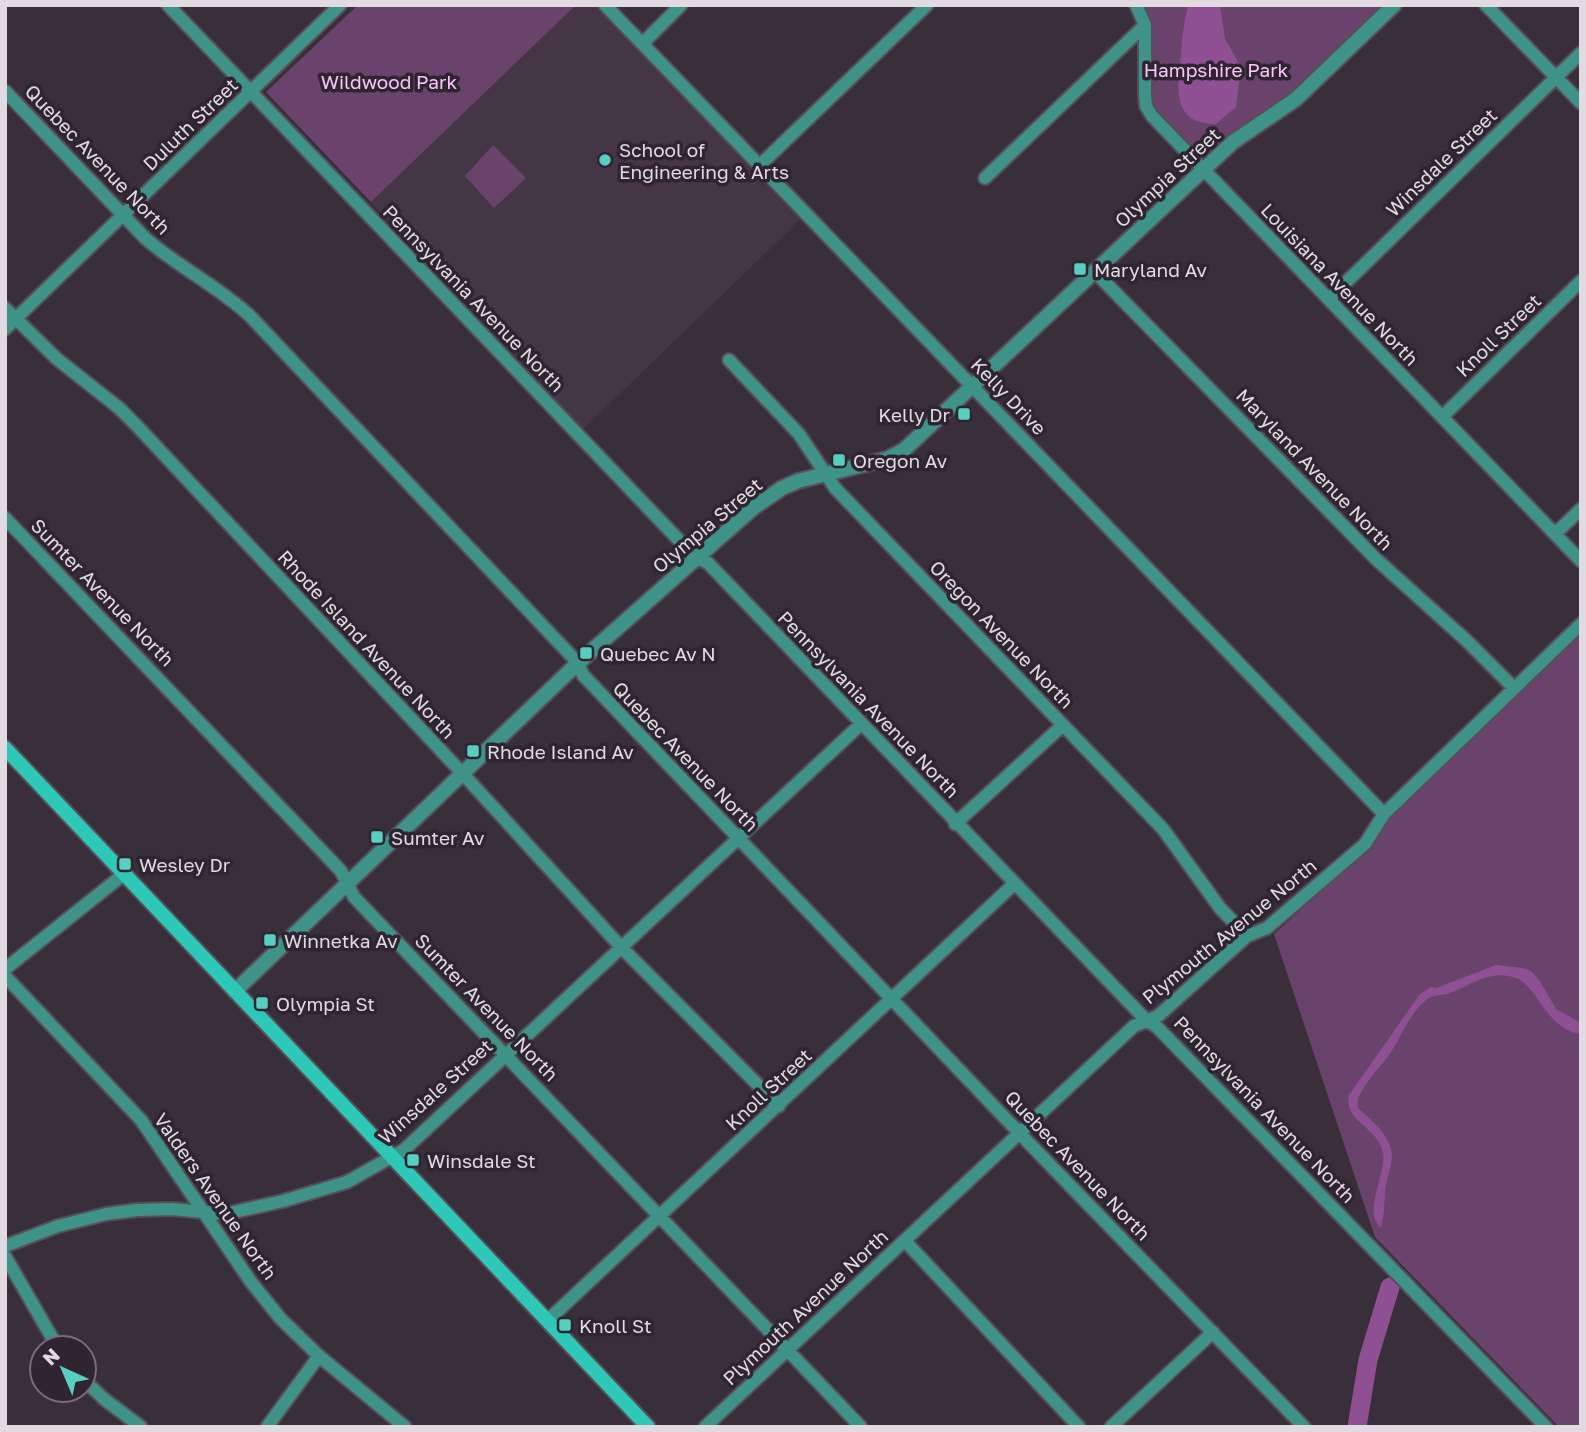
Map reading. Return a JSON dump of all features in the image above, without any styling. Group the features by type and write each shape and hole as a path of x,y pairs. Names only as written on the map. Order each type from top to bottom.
{"main road":[{"path":"5,748 648,1427"}],"street":[{"name":"Pennsylvania Avenue North","path":"168,5 695,557 708,563 1014,884 1146,1020 1157,1027 1288,1160 1546,1427"},
{"name":"Duluth Street","path":"5,329 340,5"},
{"name":"Kelly Drive","path":"605,5 1384,814"},
{"path":"643,43 681,5"},
{"path":"760,165 928,5"},
{"name":"Louisiana Avenue North","path":"1136,5 1146,25 1146,106 1158,124 1581,561"},
{"name":"Olympia Street","path":"236,991 578,663 695,557 753,508 782,488 797,481 887,459 904,450 1233,142 1296,99 1395,5"},
{"path":"1486,5 1581,103"},
{"path":"985,178 1146,25"},
{"name":"Winsdale Street","path":"1329,299 1581,53"},
{"name":"Quebec Avenue North","path":"5,91 164,254 232,299 250,316 578,663 583,675 1304,1427"},
{"name":"Maryland Avenue North","path":"1094,271 1376,559 1467,641 1514,688"},
{"name":"Knoll Street","path":"1441,417 1581,281"},
{"name":"Rhode Island Avenue North","path":"5,308 57,359 119,408 137,426 621,947 779,1106"},
{"name":"Oregon Avenue North","path":"729,360 799,434 835,488 1163,829 1220,908 1247,936"},
{"path":"1555,534 1581,509"},
{"name":"Sumter Avenue North","path":"5,518 341,871 354,897 861,1427"},
{"name":"Plymouth Avenue North","path":"705,1427 1134,1026 1158,1016 1247,936 1268,928 1365,844 1384,814 1581,624"},
{"name":"Winsdale Street","path":"5,1246 58,1226 106,1214 137,1210 225,1214 283,1201 347,1182 404,1150 861,724"},
{"path":"956,824 1063,725"},
{"path":"5,970 124,874"},
{"name":"Knoll Street","path":"547,1321 1014,884"},
{"name":"Valders Avenue North","path":"5,976 141,1121 251,1282 280,1318 319,1356 405,1427"},
{"path":"905,1241 1079,1427"},
{"path":"5,1256 50,1334"},
{"path":"1111,1427 1213,1332"},
{"path":"267,1427 319,1356"},
{"path":"98,1393 141,1427"}],"shaded area":[{"path":"576,5 595,5 801,219 583,429 371,202"},
{"path":"1188,5 1220,5 1225,39 1241,67 1236,107 1216,124 1201,123 1191,118 1180,101 1178,79"},
{"path":"1496,965 1531,971 1556,1009 1581,1023 1581,1034 1558,1024 1522,981 1504,975 1487,977 1424,1002 1364,1087 1358,1100 1358,1108 1380,1130 1391,1149 1381,1228 1376,1221 1374,1202 1383,1153 1375,1136 1351,1112 1349,1095 1420,994 1431,987 1436,988"}],"green space":[{"name":"Wildwood Park","path":"358,5 576,5 371,202 266,92"},
{"name":"Hampshire Park","path":"1144,5 1382,5 1288,95 1202,156 1153,104 1149,23"},
{"path":"493,145 526,178 494,208 465,176"},
{"path":"1581,633 1581,1427 1559,1427 1375,1237 1274,934 1365,851 1407,797"}],"waterway":[{"path":"1357,1427 1368,1360 1390,1287"}],"place":[{"name":"School of Engineering & Arts","path":"605,160"},
{"name":"Maryland Av","path":"1080,269"},
{"name":"Kelly Dr","path":"964,414"},
{"name":"Oregon Av","path":"839,460"},
{"name":"Quebec Av N","path":"586,653"},
{"name":"Rhode Island Av","path":"473,751"},
{"name":"Sumter Av","path":"377,837"},
{"name":"Wesley Dr","path":"125,864"},
{"name":"Winnetka Av","path":"270,940"},
{"name":"Olympia St","path":"262,1003"},
{"name":"Winsdale St","path":"413,1160"},
{"name":"Knoll St","path":"565,1325"}]}
